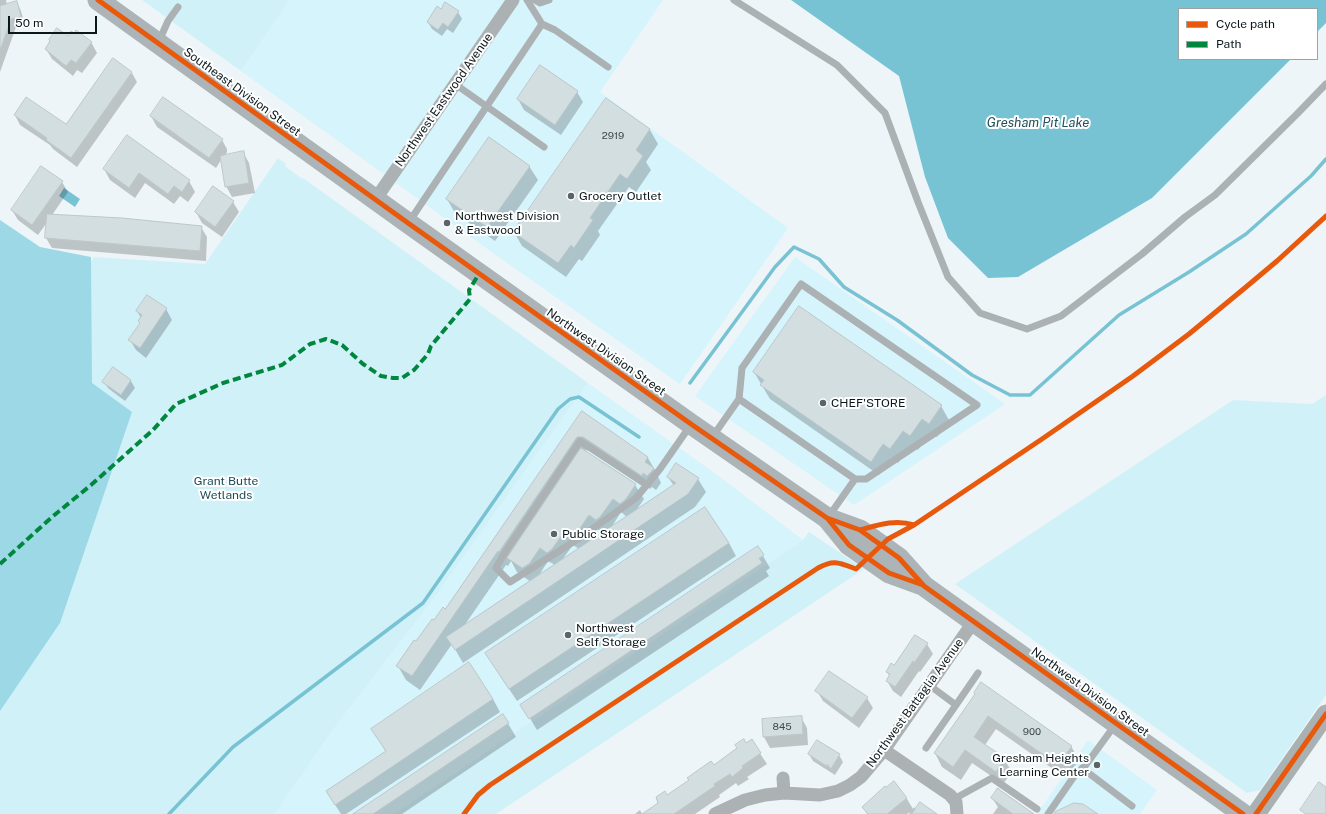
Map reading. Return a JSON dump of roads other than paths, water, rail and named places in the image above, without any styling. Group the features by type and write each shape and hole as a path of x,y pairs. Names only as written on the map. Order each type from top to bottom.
{"main road":[{"name":"Southeast Division Street","path":"98,0 375,200"},
{"name":"Northwest Division Street","path":"375,200 691,424 827,518 849,545 889,573 924,586 1243,814"},
{"path":"1256,814 1326,714"}],"street":[{"name":"Northwest Eastwood Avenue","path":"375,200 513,0"},
{"name":"Northwest Battaglia Avenue","path":"715,814 745,800 765,795 820,795 838,791 861,777 884,750 974,621"},
{"path":"884,750 950,795 956,802 958,814"},
{"path":"783,778 784,794"}],"lane":[{"path":"526,0 542,24 555,30 608,67"},
{"path":"535,0 540,3 549,0"},
{"path":"734,0 837,65 885,113 948,277 980,313 1027,328 1061,316 1142,254 1185,217 1215,195 1326,84"},
{"path":"158,44 168,21 178,7"},
{"path":"408,223 542,24"},
{"path":"455,84 544,147"},
{"path":"712,438 739,399 742,368 801,284 977,405 866,479 855,479 739,399"},
{"path":"647,485 580,441 496,568 510,582 581,537 636,498 647,485 660,469 691,424"},
{"path":"827,518 855,479"},
{"path":"926,748 978,673"},
{"path":"929,685 956,705"},
{"path":"1048,814 1075,775 1116,723"},
{"path":"1082,768 1132,806"},
{"path":"954,800 992,778 1037,809"}],"water":[{"name":"Gresham Pit Lake","path":"791,0 1326,0 1326,23 1318,31 1318,8 1178,8 1178,60 1290,60 1152,198 1018,277 988,278 948,238 925,177 899,76"},
{"path":"64,188 80,199 75,207 59,196"}],"waterway":[{"path":"690,383 775,267 794,247 819,259 844,287 897,320 972,375 1010,395 1030,395 1119,315 1189,272 1246,234 1311,176 1326,159"},
{"path":"169,814 233,747 423,603 558,409 570,399 579,397 639,437"}],"place":[{"name":"Grocery Outlet","path":"571,196"},
{"name":"Northwest Division & Eastwood","path":"447,223"},
{"name":"CHEF'STORE","path":"823,403"},
{"name":"Public Storage","path":"554,534"},
{"name":"Northwest Self Storage","path":"568,635"},
{"name":"Gresham Heights Learning Center","path":"1097,765"}],"park label":[{"name":"Grant Butte Wetlands","path":"226,488"}]}
